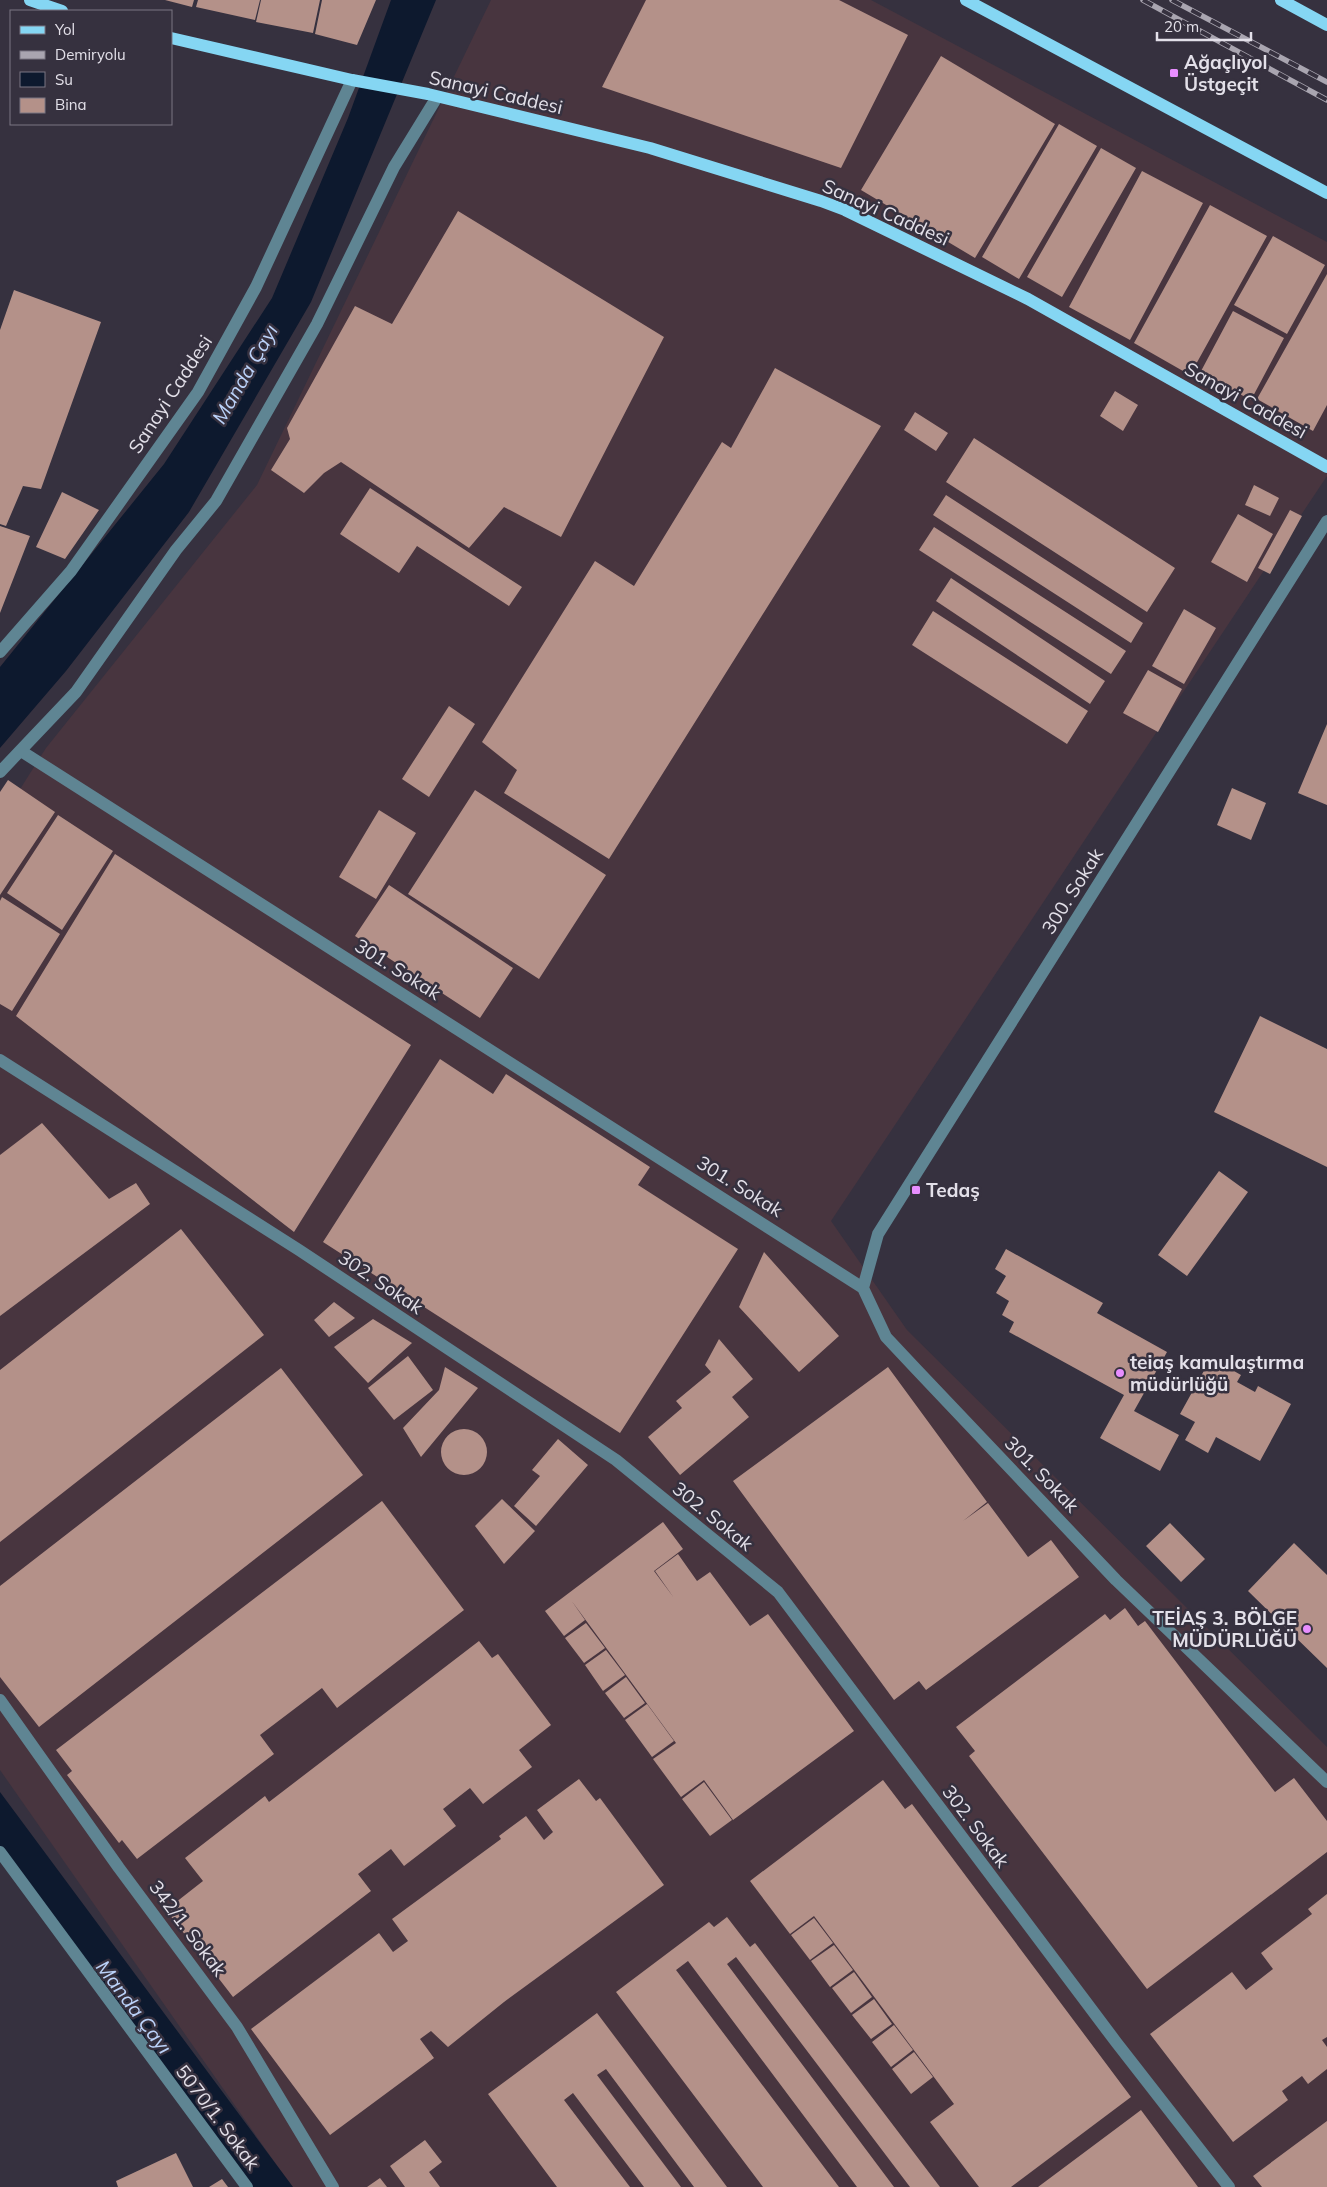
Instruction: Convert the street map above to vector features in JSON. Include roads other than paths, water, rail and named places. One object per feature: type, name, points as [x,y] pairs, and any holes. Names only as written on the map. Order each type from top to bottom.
[{"type":"main road","points":[[30,0],[59,10]]},
{"type":"main road","points":[[966,0],[1327,193]]},
{"type":"main road","points":[[1281,0],[1327,25]]},
{"type":"main road","name":"Sanayi Caddesi","points":[[172,38],[357,81],[433,96],[650,148],[845,210],[1028,299],[1327,467]]},
{"type":"street","name":"Sanayi Caddesi","points":[[0,652],[71,571],[198,392],[256,287],[357,81]]},
{"type":"street","points":[[0,772],[76,692],[176,550],[216,501],[317,324],[394,167],[433,96]]},
{"type":"street","name":"300. Sokak","points":[[864,1288],[878,1234],[1327,521]]},
{"type":"street","name":"301. Sokak","points":[[21,751],[864,1288],[886,1337],[916,1370],[1116,1580],[1327,1782]]},
{"type":"street","name":"302. Sokak","points":[[0,1060],[299,1250],[616,1460],[778,1592],[1074,1987],[1229,2187]]},
{"type":"street","name":"342/1. Sokak","points":[[0,1700],[119,1868],[232,2020],[331,2186]]},
{"type":"street","name":"5070/1. Sokak","points":[[0,1852],[247,2187]]},
{"type":"water","name":"Manda Çayı","points":[[391,0],[436,0],[311,302],[189,512],[66,671],[0,748],[0,667],[164,464],[272,298],[348,118]]},
{"type":"water","name":"Manda Çayı","points":[[0,1792],[293,2187],[247,2187],[0,1856]]},
{"type":"railway","points":[[1143,0],[1327,100]]},
{"type":"railway","points":[[1172,0],[1327,82]]},
{"type":"place","name":"Ağaçlıyol Üstgeçit","points":[[1174,73]]},
{"type":"place","name":"Tedaş","points":[[916,1190]]},
{"type":"place","name":"teiaş kamulaştırma müdürlüğü","points":[[1120,1373]]},
{"type":"place","name":"TEİAŞ 3. BÖLGE MÜDÜRLÜĞÜ","points":[[1307,1629]]}]
